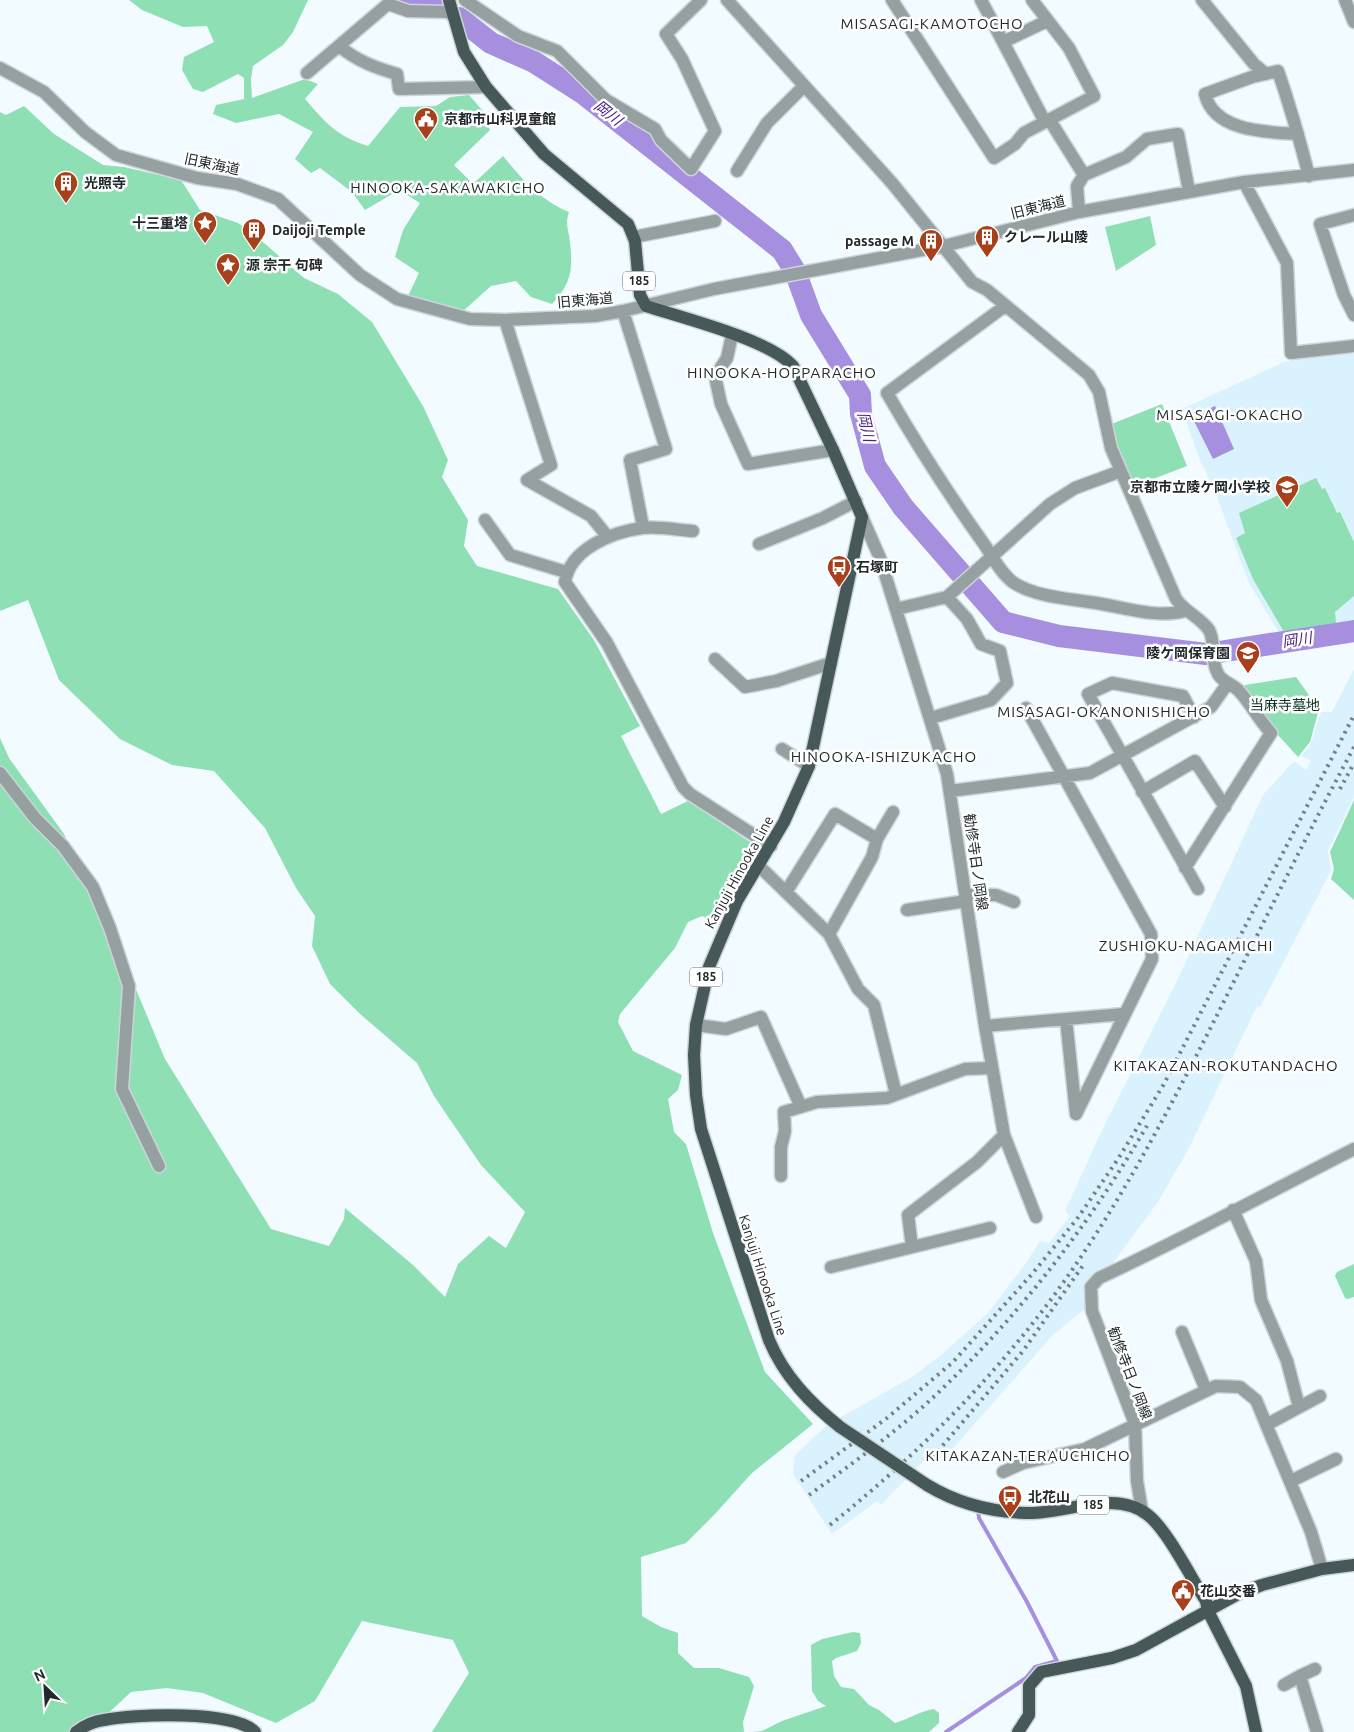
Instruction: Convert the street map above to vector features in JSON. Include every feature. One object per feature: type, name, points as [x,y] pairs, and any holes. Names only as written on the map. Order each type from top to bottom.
[{"type":"main road","name":"185","points":[[449,0],[464,52],[486,87],[544,154],[625,220],[634,237],[640,295],[646,306],[765,347],[783,357],[793,366],[862,517]]},
{"type":"main road","name":"Kanjuji Hinooka Line","points":[[862,517],[809,766],[795,801],[771,846],[737,902],[719,938],[709,967],[696,1025],[695,1075],[701,1128],[768,1340],[780,1362],[801,1392],[840,1427],[927,1485],[952,1499],[999,1511],[1035,1513],[1118,1503],[1142,1511],[1151,1518],[1206,1601],[1208,1611],[1246,1686],[1256,1732]]},
{"type":"main road","points":[[1018,1732],[1028,1715],[1029,1686],[1040,1672],[1112,1658],[1136,1650],[1254,1588],[1322,1569],[1354,1565]]},
{"type":"main road","points":[[76,1732],[83,1727],[102,1720],[178,1715],[240,1723],[254,1732]]},
{"type":"street","points":[[465,0],[518,36],[557,51],[606,100],[655,129],[661,140],[690,169],[715,131],[682,59],[666,34],[701,0]]},
{"type":"street","points":[[727,0],[892,183],[972,282],[987,290],[1089,375],[1099,392],[1110,448],[1176,599],[1185,611],[1202,621],[1210,632],[1212,660],[1219,676],[1238,690],[1271,733],[1185,868]]},
{"type":"street","points":[[892,0],[994,158],[1015,144],[1024,133],[1094,96],[1069,48],[1032,0]]},
{"type":"street","points":[[980,0],[1047,120],[1084,175]]},
{"type":"street","points":[[1202,0],[1254,64],[1266,74]]},
{"type":"street","points":[[1345,0],[1354,22]]},
{"type":"street","points":[[306,73],[388,4],[408,11],[447,12],[453,15]]},
{"type":"street","points":[[1003,42],[1047,21]]},
{"type":"street","points":[[339,46],[350,55],[371,66],[398,74],[399,89],[486,87]]},
{"type":"street","name":"旧東海道","points":[[0,68],[44,92],[85,132],[116,154],[197,178],[237,184],[278,199],[360,275],[397,299],[470,319],[504,320],[595,316],[795,273],[838,268],[944,246],[1079,212],[1244,182],[1354,170]]},
{"type":"street","points":[[1298,134],[1257,131],[1228,122],[1208,107],[1205,94],[1278,71],[1298,134],[1309,176]]},
{"type":"street","points":[[737,171],[767,123],[804,86]]},
{"type":"street","points":[[1079,212],[1077,186],[1084,175],[1126,157],[1147,139],[1178,134],[1189,191]]},
{"type":"street","points":[[1244,182],[1287,262],[1291,353],[1354,346]]},
{"type":"street","points":[[1354,215],[1320,224],[1344,295],[1354,315]]},
{"type":"street","points":[[634,237],[715,221]]},
{"type":"street","points":[[1005,306],[887,393],[950,496],[1012,582],[1031,590],[1172,615],[1185,611]]},
{"type":"street","points":[[623,311],[666,449],[630,460],[643,528]]},
{"type":"street","points":[[504,320],[551,465],[527,480],[591,516],[607,536]]},
{"type":"street","points":[[732,335],[727,358],[716,375],[716,380],[721,404],[748,464],[833,450]]},
{"type":"street","points":[[896,609],[947,597],[1050,504],[1075,488],[1121,471]]},
{"type":"street","points":[[759,544],[823,518],[856,501]]},
{"type":"street","name":"勧修寺日ノ岡線","points":[[862,517],[880,558],[931,718],[950,790],[985,1026],[1004,1135],[1036,1217]]},
{"type":"street","points":[[485,520],[510,555],[566,572]]},
{"type":"street","points":[[693,531],[643,528],[607,536],[571,562],[566,572],[565,582],[571,595],[607,644],[683,787],[690,794],[771,846]]},
{"type":"street","points":[[931,718],[991,700],[1007,683],[1000,651],[981,644],[967,619],[947,597]]},
{"type":"street","points":[[714,660],[745,686],[776,681],[831,663]]},
{"type":"street","points":[[1194,717],[1183,696],[1112,683],[1088,694],[1198,889]]},
{"type":"street","points":[[950,790],[1090,773],[1211,708],[1228,683]]},
{"type":"street","points":[[1026,708],[1151,934],[1152,959],[1076,1114],[1066,1019]]},
{"type":"street","points":[[782,749],[809,766]]},
{"type":"street","points":[[1142,792],[1194,761],[1224,807]]},
{"type":"street","points":[[0,773],[35,818],[63,846],[93,887],[110,928],[129,986],[122,1089],[159,1166]]},
{"type":"street","points":[[829,934],[872,857],[877,840],[893,812]]},
{"type":"street","points":[[786,892],[835,814],[877,840]]},
{"type":"street","points":[[759,866],[829,934],[858,989],[874,1005],[896,1094]]},
{"type":"street","points":[[907,910],[966,898],[996,895],[1014,902]]},
{"type":"street","points":[[985,1026],[1124,1014]]},
{"type":"street","points":[[696,1025],[726,1028],[761,1017],[801,1107]]},
{"type":"street","points":[[781,1176],[780,1147],[785,1131],[784,1112],[817,1102],[886,1098],[916,1088],[936,1078],[965,1069],[992,1068]]},
{"type":"street","points":[[912,1247],[908,1215],[977,1162],[1004,1135]]},
{"type":"street","points":[[1299,1407],[1287,1361],[1261,1300],[1256,1261],[1233,1210],[1354,1149]]},
{"type":"street","name":"勧修寺日ノ岡線","points":[[1142,1511],[1137,1481],[1135,1424],[1120,1380],[1094,1320],[1091,1292],[1093,1284],[1099,1278],[1161,1250],[1233,1210]]},
{"type":"street","points":[[831,1267],[990,1228]]},
{"type":"street","points":[[1182,1332],[1206,1390]]},
{"type":"street","points":[[1004,1472],[1023,1463],[1085,1448],[1206,1390],[1216,1386],[1233,1385],[1247,1390],[1256,1400],[1268,1424],[1311,1532],[1322,1569]]},
{"type":"street","points":[[1268,1424],[1320,1396]]},
{"type":"street","points":[[1291,1481],[1336,1459]]},
{"type":"street","points":[[1284,1685],[1315,1669]]},
{"type":"street","points":[[1300,1676],[1317,1732]]},
{"type":"shaded area","name":"京都市立陵ケ岡小学校","points":[[1349,353],[1354,354],[1354,626],[1281,636],[1249,583],[1214,489],[1199,458],[1182,409],[1284,362]]},
{"type":"shaded area","points":[[1215,406],[1234,449],[1213,459],[1192,417]]},
{"type":"shaded area","points":[[1354,669],[1354,798],[1328,850],[1331,871],[1260,1007],[1257,1006],[1189,1148],[1158,1202],[1107,1271],[1086,1308],[1052,1336],[940,1463],[930,1454],[881,1505],[877,1501],[832,1534],[793,1474],[795,1455],[827,1425],[912,1377],[940,1356],[988,1313],[1026,1263],[1040,1241],[1049,1243],[1070,1216],[1065,1211],[1103,1128],[1175,985],[1263,795],[1292,763],[1296,762],[1306,770],[1311,761],[1301,756],[1311,743],[1321,712],[1332,712]]},
{"type":"green space","points":[[129,0],[308,0],[293,32],[283,45],[253,66],[251,79],[252,98],[305,79],[318,84],[305,99],[332,128],[348,138],[368,146],[400,107],[436,106],[450,97],[469,95],[483,111],[490,130],[454,165],[473,184],[503,156],[540,195],[569,212],[567,224],[571,264],[568,280],[559,296],[552,304],[531,297],[516,281],[491,286],[462,312],[408,296],[419,273],[395,257],[403,230],[420,203],[399,190],[365,210],[352,192],[320,168],[311,173],[295,159],[313,132],[279,114],[236,123],[213,114],[216,105],[244,99],[244,78],[238,74],[203,92],[193,89],[182,70],[184,57],[214,42],[207,26],[183,27],[142,10]]},
{"type":"green space","points":[[24,106],[54,134],[103,165],[124,167],[181,180],[200,210],[238,223],[255,235],[304,278],[338,294],[372,322],[423,406],[448,460],[442,477],[468,520],[464,546],[477,566],[558,589],[594,640],[640,726],[621,736],[661,814],[688,801],[756,846],[723,897],[711,920],[702,916],[688,922],[675,948],[620,1014],[618,1022],[633,1051],[682,1075],[678,1090],[668,1099],[674,1132],[686,1144],[713,1233],[765,1372],[813,1424],[752,1473],[686,1543],[641,1557],[642,1616],[661,1627],[678,1633],[678,1653],[694,1668],[719,1668],[749,1677],[754,1686],[743,1722],[744,1732],[432,1732],[469,1673],[453,1640],[362,1621],[315,1701],[276,1723],[203,1693],[167,1688],[131,1692],[88,1732],[0,1732],[0,738],[9,758],[64,834],[128,970],[165,1059],[271,1229],[329,1246],[344,1219],[345,1208],[413,1265],[445,1297],[458,1264],[489,1236],[506,1248],[525,1212],[481,1165],[434,1096],[417,1063],[359,1013],[330,984],[312,946],[315,916],[296,888],[265,828],[214,771],[172,765],[120,739],[59,680],[28,600],[0,611],[0,112],[6,115]]},
{"type":"green space","points":[[1150,216],[1156,245],[1116,271],[1105,227]]},
{"type":"green space","points":[[1162,404],[1187,466],[1135,486],[1109,425]]},
{"type":"green space","points":[[1316,478],[1322,489],[1325,488],[1337,513],[1340,512],[1354,542],[1354,596],[1335,612],[1336,623],[1284,632],[1253,579],[1236,538],[1245,533],[1239,513]]},
{"type":"green space","name":"当麻寺墓地","points":[[1296,677],[1319,709],[1310,742],[1298,757],[1258,713],[1243,688],[1245,685]]},
{"type":"green space","points":[[1354,800],[1354,900],[1331,879],[1334,869],[1330,852]]},
{"type":"green space","points":[[1354,1264],[1354,1297],[1348,1299],[1345,1298],[1335,1276],[1337,1272]]},
{"type":"green space","points":[[853,1632],[860,1633],[861,1643],[857,1651],[832,1661],[834,1676],[841,1687],[854,1689],[869,1705],[879,1710],[895,1723],[934,1709],[939,1713],[939,1723],[929,1732],[752,1732],[762,1731],[782,1721],[826,1706],[818,1701],[812,1691],[811,1645],[822,1639]]},
{"type":"waterway","name":"岡川","points":[[405,0],[415,3],[436,3],[446,6]]},
{"type":"waterway","name":"岡川","points":[[459,18],[491,43],[534,62],[584,94],[782,250],[795,271],[811,315],[860,395],[861,414],[875,466],[903,507],[1003,622],[1059,636],[1206,654],[1354,631]]},
{"type":"waterway","points":[[946,1732],[1026,1678],[1035,1667],[1057,1661],[1027,1602],[979,1518],[978,1509]]},
{"type":"railway","points":[[801,1481],[887,1418],[953,1362],[1032,1274],[1077,1219],[1118,1159],[1164,1084],[1354,715]]},
{"type":"railway","points":[[830,1525],[892,1472],[950,1417],[1005,1357],[1077,1263],[1137,1166],[1174,1099],[1354,747]]},
{"type":"railway","points":[[1340,789],[1354,763]]},
{"type":"railway","points":[[809,1495],[869,1451],[912,1416],[989,1341],[1048,1272],[1075,1236],[1148,1124]]},
{"type":"railway","points":[[933,1457],[1023,1351],[1084,1264]]},
{"type":"place","name":"京都市山科児童館","points":[[426,140]]},
{"type":"place","name":"光照寺","points":[[66,204]]},
{"type":"place","name":"十三重塔","points":[[205,244]]},
{"type":"place","name":"Daijoji Temple","points":[[254,251]]},
{"type":"place","name":"クレール山陵","points":[[987,258]]},
{"type":"place","name":"passage M","points":[[931,262]]},
{"type":"place","name":"源 宗干 句碑","points":[[228,286]]},
{"type":"place","name":"京都市立陵ケ岡小学校","points":[[1287,508]]},
{"type":"place","name":"石塚町","points":[[839,588]]},
{"type":"place","name":"陵ケ岡保育園","points":[[1248,674]]},
{"type":"place","name":"北花山","points":[[1010,1518]]},
{"type":"place","name":"花山交番","points":[[1183,1612]]},
{"type":"district","name":"MISASAGI-KAMOTOCHO","points":[[932,24]]},
{"type":"district","name":"HINOOKA-SAKAWAKICHO","points":[[448,188]]},
{"type":"district","name":"HINOOKA-HOPPARACHO","points":[[782,373]]},
{"type":"district","name":"MISASAGI-OKACHO","points":[[1230,415]]},
{"type":"district","name":"MISASAGI-OKANONISHICHO","points":[[1104,712]]},
{"type":"district","name":"HINOOKA-ISHIZUKACHO","points":[[884,757]]},
{"type":"district","name":"ZUSHIOKU-NAGAMICHI","points":[[1186,946]]},
{"type":"district","name":"KITAKAZAN-ROKUTANDACHO","points":[[1226,1066]]},
{"type":"district","name":"KITAKAZAN-TERAUCHICHO","points":[[1028,1456]]}]
